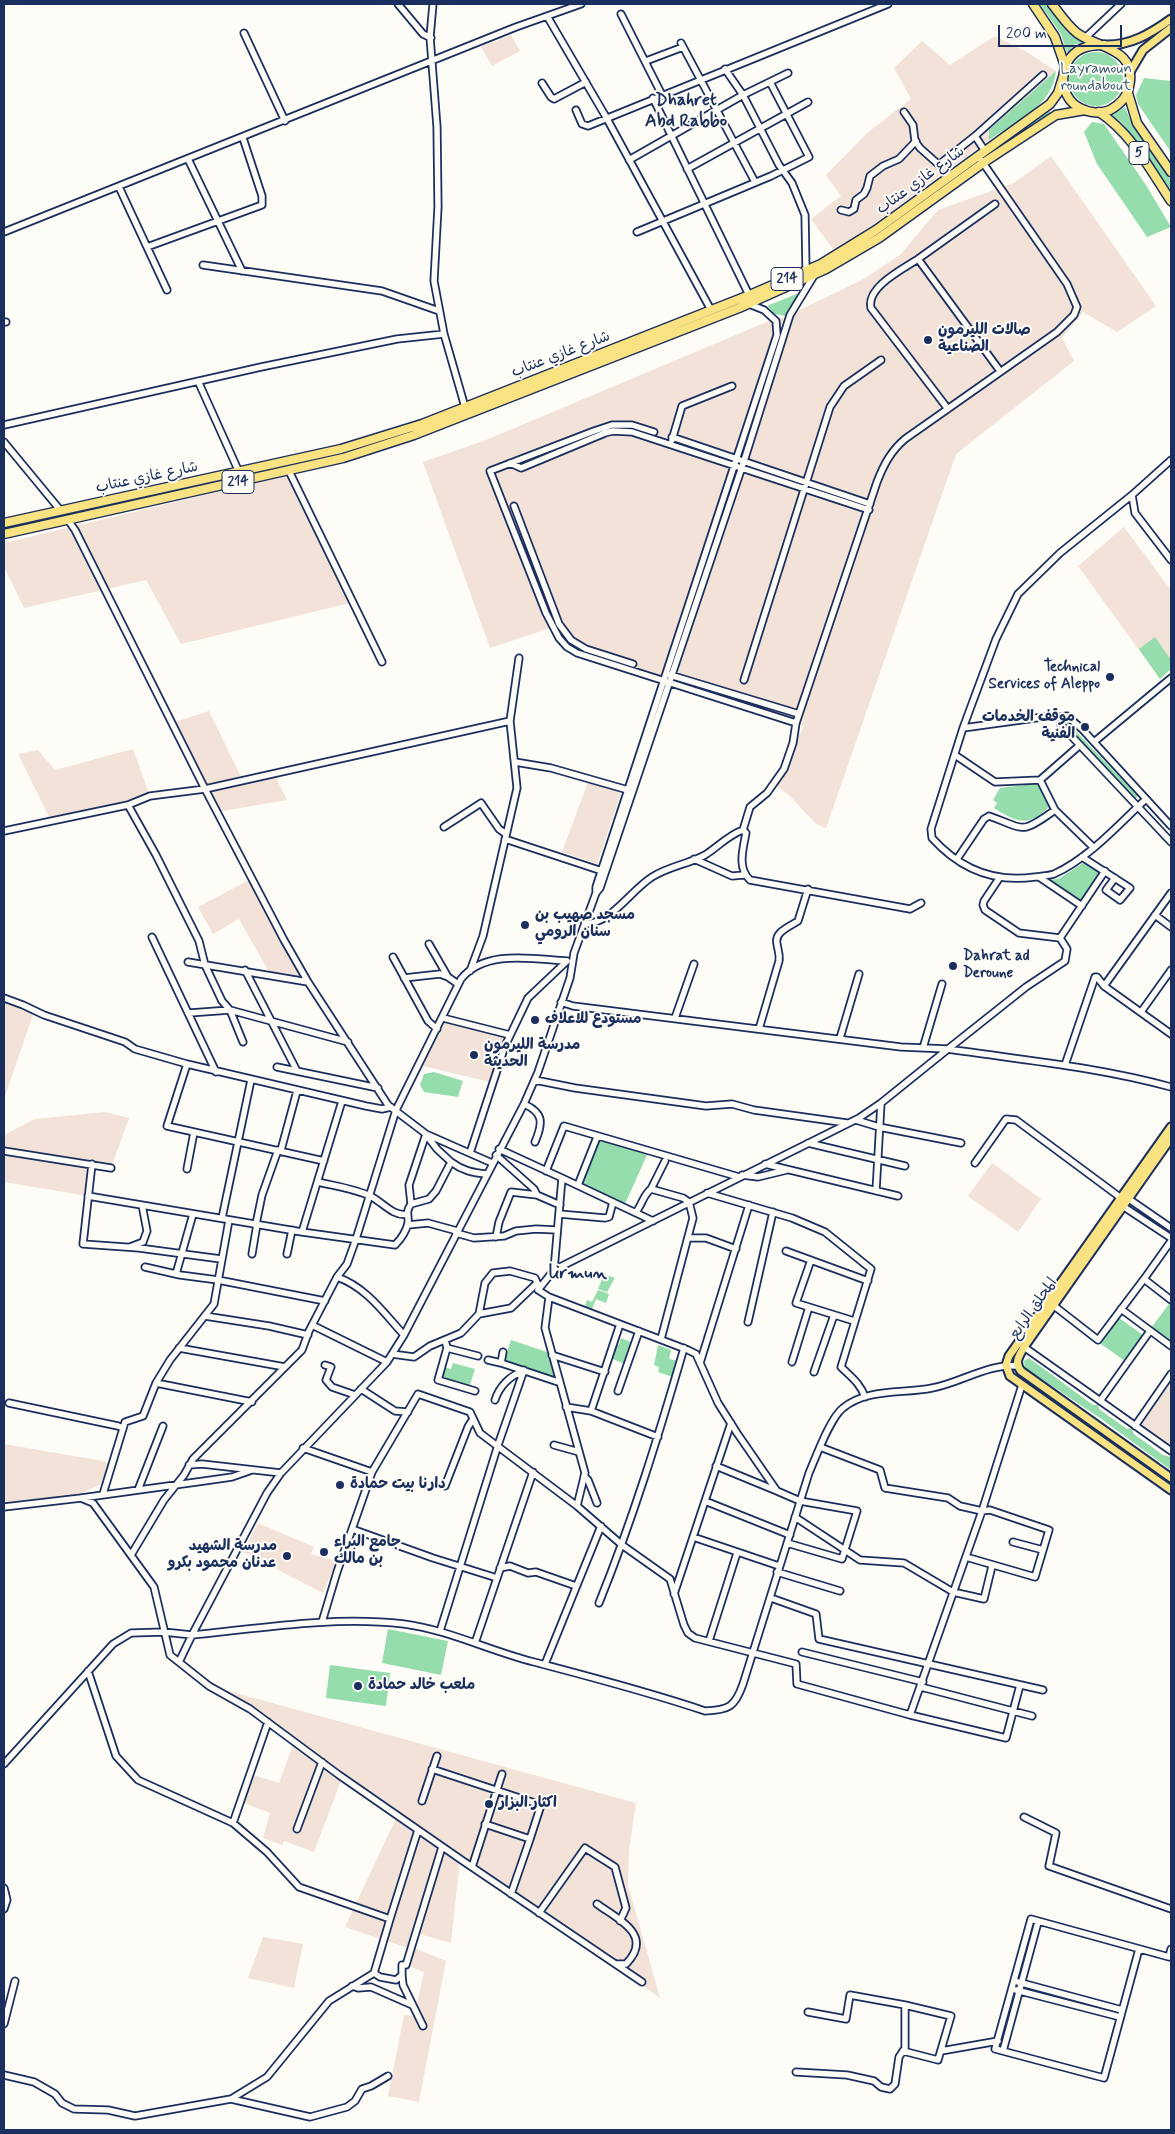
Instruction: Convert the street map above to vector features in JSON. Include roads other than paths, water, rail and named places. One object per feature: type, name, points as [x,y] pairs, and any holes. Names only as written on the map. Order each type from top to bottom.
[{"type":"highway","points":[[1033,4],[1055,37],[1065,66]]},
{"type":"highway","points":[[1052,4],[1067,24],[1085,38],[1117,51],[1125,60],[1130,72],[1131,81],[1128,93],[1121,102],[1109,111],[1085,110],[1073,103],[1066,93],[1063,77],[1065,66],[1080,49],[1090,45],[1104,46]]},
{"type":"highway","name":"شارع غازي عنتاب","points":[[4,523],[341,449],[422,424],[606,356],[821,264],[876,230],[982,157],[1050,104],[1058,93],[1063,77]]},
{"type":"highway","name":"5","points":[[1128,93],[1137,123],[1171,172]]},
{"type":"highway","name":"214","points":[[4,534],[343,458],[414,435],[606,356],[749,304],[815,274],[879,238],[982,157],[1056,114],[1085,110]]},
{"type":"highway","name":"5","points":[[1098,112],[1116,124],[1129,138],[1171,201]]},
{"type":"main road","points":[[1104,46],[1118,46],[1149,35],[1171,19]]},
{"type":"main road","points":[[1130,72],[1143,50],[1171,28]]},
{"type":"main road","points":[[1171,1127],[1123,1200],[1009,1356],[1006,1365],[1010,1376],[1171,1490]]},
{"type":"main road","name":"المحلق الرابع","points":[[1017,1366],[1018,1358],[1024,1347],[1123,1200],[1171,1138]]},
{"type":"main road","points":[[1017,1366],[1020,1371],[1171,1478]]},
{"type":"main road","points":[[1060,1411],[1065,1403]]},
{"type":"street","points":[[398,4],[423,34],[430,38]]},
{"type":"street","points":[[433,4],[430,38],[437,127],[438,207],[434,281],[444,334],[465,407]]},
{"type":"street","points":[[4,232],[432,61],[581,4]]},
{"type":"street","points":[[576,110],[582,124],[586,126],[888,4]]},
{"type":"street","points":[[1085,38],[1121,4]]},
{"type":"street","points":[[621,14],[662,94]]},
{"type":"street","points":[[547,16],[606,117],[711,310]]},
{"type":"street","points":[[244,33],[285,121]]},
{"type":"street","points":[[646,61],[682,45],[754,182]]},
{"type":"street","points":[[725,69],[743,96],[782,170],[792,183],[804,214],[806,271]]},
{"type":"street","points":[[629,160],[788,73]]},
{"type":"street","points":[[904,112],[913,126],[916,141],[920,148],[938,164],[942,163],[1042,76]]},
{"type":"street","points":[[542,83],[554,99],[586,82]]},
{"type":"street","points":[[637,232],[663,223],[810,157],[770,82]]},
{"type":"street","points":[[653,98],[749,295]]},
{"type":"street","points":[[687,169],[808,102]]},
{"type":"street","points":[[585,924],[600,921],[653,876],[673,866],[706,855],[713,848],[743,830],[750,806],[767,793],[784,769],[793,743],[796,724],[882,468],[895,447],[1057,332],[1074,315],[1077,307],[1067,284],[982,157],[975,136]]},
{"type":"street","points":[[147,247],[258,208],[263,201],[243,138]]},
{"type":"street","points":[[841,210],[849,212],[854,209],[856,200],[864,194],[870,176],[883,166],[899,159],[916,141]]},
{"type":"street","points":[[188,159],[242,271]]},
{"type":"street","points":[[119,187],[167,290]]},
{"type":"street","points":[[948,409],[875,314],[870,303],[873,292],[995,204]]},
{"type":"street","points":[[918,259],[1000,371]]},
{"type":"street","points":[[204,265],[382,291],[440,311]]},
{"type":"street","points":[[179,1662],[267,1493],[280,1473],[387,1362],[404,1335],[535,1080],[570,978],[573,958],[596,893],[600,888],[627,799],[628,790],[697,592],[771,365],[788,321],[815,274]]},
{"type":"street","points":[[749,304],[764,310],[776,321],[788,321]]},
{"type":"street","points":[[771,365],[777,335],[776,321]]},
{"type":"street","points":[[4,425],[396,339],[444,334]]},
{"type":"street","points":[[744,680],[830,407],[835,397],[848,383],[881,360]]},
{"type":"street","points":[[198,381],[239,472]]},
{"type":"street","points":[[670,444],[682,406],[732,386]]},
{"type":"street","points":[[654,432],[632,425],[612,425],[490,470],[546,613],[559,638],[576,653],[796,724]]},
{"type":"street","points":[[510,463],[521,468],[596,436],[613,432],[632,432],[868,510]]},
{"type":"street","points":[[672,437],[870,504]]},
{"type":"street","points":[[4,442],[61,511]]},
{"type":"street","points":[[1146,799],[1082,857],[1052,875],[1021,879],[983,874],[957,860],[943,849],[931,835],[931,829],[963,728],[996,639],[1018,594],[1060,553],[1132,496],[1171,460]]},
{"type":"street","points":[[289,471],[382,662]]},
{"type":"street","points":[[1132,496],[1136,513],[1171,560]]},
{"type":"street","points":[[514,506],[559,624],[571,640],[586,649],[633,664]]},
{"type":"street","points":[[68,520],[75,530],[205,789],[308,982],[393,1109],[426,1134],[492,1163]]},
{"type":"street","points":[[597,660],[599,653]]},
{"type":"street","points":[[131,1555],[164,1500],[184,1476],[193,1459],[302,1350],[324,1301],[337,1277],[347,1264],[369,1196],[393,1109],[443,1018],[458,984],[470,970],[483,936],[517,788],[510,721],[519,658]]},
{"type":"street","points":[[669,675],[800,714]]},
{"type":"street","points":[[1094,742],[1171,678]]},
{"type":"street","points":[[596,893],[596,887],[666,683]]},
{"type":"street","points":[[733,704],[736,695]]},
{"type":"street","points":[[963,728],[1050,716],[1067,716],[1094,742],[1171,826]]},
{"type":"street","points":[[1062,717],[1061,725],[1171,842]]},
{"type":"street","points":[[4,831],[128,804],[150,796],[205,789],[510,721]]},
{"type":"street","points":[[955,755],[995,782],[1040,780],[1080,746]]},
{"type":"street","points":[[514,762],[551,768],[628,790]]},
{"type":"street","points":[[1040,780],[1055,810],[1093,848]]},
{"type":"street","points":[[444,827],[481,803],[505,837],[602,871]]},
{"type":"street","points":[[128,804],[199,940],[205,965],[222,1001],[230,1010],[243,1042]]},
{"type":"street","points":[[957,860],[987,816],[992,816],[1010,825],[1028,828],[1055,810]]},
{"type":"street","points":[[743,830],[746,833],[742,861],[744,875],[750,880],[808,889],[910,910],[921,903]]},
{"type":"street","points":[[1082,857],[1115,878]]},
{"type":"street","points":[[694,859],[732,876],[744,875]]},
{"type":"street","points":[[1060,938],[1105,871]]},
{"type":"street","points":[[1000,876],[984,901],[985,910],[1019,933],[1060,938]]},
{"type":"street","points":[[1039,877],[1082,906]]},
{"type":"street","points":[[759,1029],[779,961],[780,952],[776,941],[781,931],[798,921],[808,889]]},
{"type":"street","points":[[1104,986],[1171,893]]},
{"type":"street","points":[[1155,915],[1171,927]]},
{"type":"street","points":[[152,937],[216,1072]]},
{"type":"street","points":[[777,1491],[715,1396],[696,1354],[549,1297],[538,1290],[540,1285],[554,1270],[764,1164],[856,1120],[881,1103],[1026,987],[1065,961],[1066,949],[1060,938]]},
{"type":"street","points":[[429,944],[448,977]]},
{"type":"street","points":[[392,956],[428,1021],[437,1029]]},
{"type":"street","points":[[470,970],[486,962],[517,957],[566,961]]},
{"type":"street","points":[[470,1153],[510,1035],[528,998],[566,961],[573,958]]},
{"type":"street","points":[[188,962],[308,982]]},
{"type":"street","points":[[675,1018],[694,964]]},
{"type":"street","points":[[245,970],[297,1071]]},
{"type":"street","points":[[1141,1012],[1171,971]]},
{"type":"street","points":[[404,978],[440,974],[458,984]]},
{"type":"street","points":[[840,1038],[859,974]]},
{"type":"street","points":[[1065,1065],[1095,977],[1098,977],[1104,986],[1171,1034]]},
{"type":"street","points":[[924,1048],[942,984]]},
{"type":"street","points":[[4,998],[44,1016],[125,1042],[135,1049],[187,1064],[342,1101],[382,1109],[393,1109]]},
{"type":"street","points":[[561,1002],[573,1006],[924,1048],[948,1049],[1065,1065],[1143,1079],[1171,1087]]},
{"type":"street","points":[[189,1013],[230,1010],[348,1042]]},
{"type":"street","points":[[443,1018],[510,1035]]},
{"type":"street","points":[[187,1064],[167,1126],[324,1161]]},
{"type":"street","points":[[277,1066],[378,1088]]},
{"type":"street","points":[[103,1494],[125,1422],[143,1416],[156,1383],[179,1348],[214,1304],[225,1219],[238,1142],[252,1080]]},
{"type":"street","points":[[535,1080],[575,1088],[706,1106],[732,1104],[848,1124]]},
{"type":"street","points":[[252,1254],[262,1195],[279,1150],[297,1090]]},
{"type":"street","points":[[302,1232],[342,1101]]},
{"type":"street","points":[[876,1191],[881,1103]]},
{"type":"street","points":[[524,1104],[533,1108],[538,1113],[541,1124],[535,1142]]},
{"type":"street","points":[[974,1163],[1006,1119],[1010,1118],[1123,1200],[1171,1240],[1098,1340],[1053,1306]]},
{"type":"street","points":[[856,1120],[961,1143]]},
{"type":"street","points":[[546,1170],[564,1126],[597,1137],[741,1176],[758,1177],[789,1170]]},
{"type":"street","points":[[187,1169],[194,1132]]},
{"type":"street","points":[[426,1134],[450,1162],[461,1169],[473,1173],[486,1174]]},
{"type":"street","points":[[412,1204],[409,1185],[426,1134]]},
{"type":"street","points":[[578,1185],[597,1137]]},
{"type":"street","points":[[808,1143],[905,1166]]},
{"type":"street","points":[[4,1150],[111,1168]]},
{"type":"street","points":[[498,1152],[546,1170],[653,1221]]},
{"type":"street","points":[[498,1152],[534,1189],[537,1196]]},
{"type":"street","points":[[636,1212],[642,1206],[647,1192],[665,1161]]},
{"type":"street","points":[[88,1196],[302,1232],[395,1245],[402,1238],[408,1225],[407,1211],[412,1204],[429,1199],[436,1191],[450,1162]]},
{"type":"street","points":[[92,1164],[83,1244],[128,1247],[221,1259]]},
{"type":"street","points":[[764,1164],[898,1196]]},
{"type":"street","points":[[554,1270],[562,1178]]},
{"type":"street","points":[[318,1182],[369,1196],[392,1210],[404,1215],[407,1214]]},
{"type":"street","points":[[650,1189],[683,1198],[689,1202],[693,1218],[661,1339]]},
{"type":"street","points":[[496,1237],[499,1222],[511,1192],[537,1196],[560,1204]]},
{"type":"street","points":[[706,1193],[773,1212],[825,1232],[871,1269],[854,1321],[842,1367],[851,1378],[859,1382],[865,1397]]},
{"type":"street","points":[[1123,1200],[1171,1228]]},
{"type":"street","points":[[559,1214],[605,1218],[609,1217],[613,1202]]},
{"type":"street","points":[[128,1247],[143,1242],[147,1232],[142,1205]]},
{"type":"street","points":[[700,1363],[749,1206]]},
{"type":"street","points":[[748,1322],[773,1212]]},
{"type":"street","points":[[176,1274],[193,1214]]},
{"type":"street","points":[[408,1225],[428,1223],[474,1238],[496,1237],[526,1230],[558,1230]]},
{"type":"street","points":[[287,1254],[292,1230]]},
{"type":"street","points":[[688,1238],[706,1238],[736,1249]]},
{"type":"street","points":[[786,1251],[868,1280]]},
{"type":"street","points":[[811,1260],[796,1303],[854,1321]]},
{"type":"street","points":[[145,1267],[324,1301]]},
{"type":"street","points":[[392,1354],[414,1357],[430,1346],[461,1333],[479,1314],[485,1283],[493,1273],[510,1271],[535,1278],[540,1285]]},
{"type":"street","points":[[337,1277],[367,1294],[404,1335]]},
{"type":"street","points":[[1144,1279],[1171,1300]]},
{"type":"street","points":[[479,1314],[511,1308],[534,1285],[540,1285]]},
{"type":"street","points":[[549,1297],[545,1328],[584,1476],[577,1506]]},
{"type":"street","points":[[792,1362],[810,1307]]},
{"type":"street","points":[[1121,1309],[1171,1346]]},
{"type":"street","points":[[814,1372],[834,1315]]},
{"type":"street","points":[[205,1316],[269,1326],[308,1335]]},
{"type":"street","points":[[591,1410],[620,1324]]},
{"type":"street","points":[[312,1325],[387,1362]]},
{"type":"street","points":[[618,1391],[639,1331]]},
{"type":"street","points":[[1100,1401],[1150,1331]]},
{"type":"street","points":[[445,1340],[447,1348],[438,1380],[474,1392]]},
{"type":"street","points":[[1024,1347],[1171,1451]]},
{"type":"street","points":[[179,1348],[285,1367]]},
{"type":"street","points":[[447,1348],[478,1356]]},
{"type":"street","points":[[599,1603],[622,1545],[658,1437],[684,1348]]},
{"type":"street","points":[[501,1362],[503,1352]]},
{"type":"street","points":[[552,1355],[605,1372]]},
{"type":"street","points":[[488,1360],[501,1362],[558,1382]]},
{"type":"street","points":[[326,1365],[331,1367],[326,1380],[332,1387],[355,1395]]},
{"type":"street","points":[[4,1764],[113,1644],[131,1633],[164,1632],[192,1635],[322,1622],[403,1624],[440,1630],[545,1664],[705,1711],[719,1711],[730,1707],[738,1700],[800,1501],[820,1447],[841,1409],[853,1401],[865,1397],[931,1388],[963,1380],[990,1368],[1006,1365],[1017,1366]]},
{"type":"street","points":[[495,1400],[504,1384],[517,1373],[524,1371]]},
{"type":"street","points":[[440,1630],[498,1445],[524,1371]]},
{"type":"street","points":[[1135,1426],[1171,1374]]},
{"type":"street","points":[[156,1383],[252,1402]]},
{"type":"street","points":[[910,1716],[982,1511],[1022,1385]]},
{"type":"street","points":[[361,1389],[395,1412],[408,1412]]},
{"type":"street","points":[[322,1622],[372,1472],[418,1394],[470,1412],[480,1432],[577,1506],[622,1545],[670,1578],[684,1625],[688,1633],[695,1638],[796,1664],[797,1684],[910,1716],[1006,1738],[1020,1685]]},
{"type":"street","points":[[9,1403],[123,1428]]},
{"type":"street","points":[[566,1407],[591,1410],[658,1437]]},
{"type":"street","points":[[445,1486],[468,1427],[473,1419]]},
{"type":"street","points":[[674,1594],[731,1423]]},
{"type":"street","points":[[138,1490],[163,1426]]},
{"type":"street","points":[[554,1444],[579,1452]]},
{"type":"street","points":[[820,1447],[880,1470],[885,1488],[948,1498],[960,1506],[982,1511],[990,1510],[1049,1530],[1036,1577],[992,1566],[966,1557]]},
{"type":"street","points":[[303,1448],[372,1472]]},
{"type":"street","points":[[189,1466],[202,1464],[280,1473]]},
{"type":"street","points":[[716,1466],[800,1501],[857,1511],[842,1559],[787,1543]]},
{"type":"street","points":[[4,1508],[232,1477],[252,1470]]},
{"type":"street","points":[[475,1642],[534,1472]]},
{"type":"street","points":[[584,1476],[588,1480],[597,1503]]},
{"type":"street","points":[[81,1498],[93,1503],[154,1587],[170,1655],[208,1686],[250,1709],[442,1847],[642,1982]]},
{"type":"street","points":[[705,1500],[790,1535]]},
{"type":"street","points":[[795,1517],[860,1560],[904,1563],[953,1592],[984,1599],[992,1566]]},
{"type":"street","points":[[545,1664],[600,1526]]},
{"type":"street","points":[[352,1529],[433,1558],[497,1578]]},
{"type":"street","points":[[693,1537],[840,1591]]},
{"type":"street","points":[[1013,1542],[1043,1550]]},
{"type":"street","points":[[709,1641],[737,1553]]},
{"type":"street","points":[[500,1568],[510,1566],[528,1573],[536,1572],[576,1586]]},
{"type":"street","points":[[771,1598],[816,1614],[819,1639],[1044,1690]]},
{"type":"street","points":[[802,1652],[1032,1716]]},
{"type":"street","points":[[88,1671],[116,1756],[138,1780],[234,1823],[267,1852],[299,1887],[351,1907],[390,1919]]},
{"type":"street","points":[[234,1823],[268,1722]]},
{"type":"street","points":[[422,1802],[437,1756]]},
{"type":"street","points":[[297,1829],[322,1762]]},
{"type":"street","points":[[432,1769],[541,1805],[511,1894]]},
{"type":"street","points":[[472,1867],[502,1774]]},
{"type":"street","points":[[1024,1817],[1056,1833],[1049,1866],[1171,1909]]},
{"type":"street","points":[[486,1824],[530,1839]]},
{"type":"street","points":[[4,2075],[34,2082],[55,2094],[62,2103],[74,2109],[108,2110],[135,2116],[231,2098],[267,2076],[329,2001],[374,1973],[418,1830]]},
{"type":"street","points":[[423,2026],[403,1985],[402,1965],[406,1966],[442,1847]]},
{"type":"street","points":[[538,1912],[585,1848],[615,1867],[626,1908],[620,1921]]},
{"type":"street","points":[[4,1888],[7,1900],[4,1911]]},
{"type":"street","points":[[597,1904],[635,1934],[638,1944],[633,1956],[626,1964],[614,1964]]},
{"type":"street","points":[[1139,1949],[1104,2078],[995,2049],[1031,1920],[1169,1957],[1171,1949]]},
{"type":"street","points":[[1003,2051],[1038,1922]]},
{"type":"street","points":[[374,1973],[380,1977],[396,1980],[402,1975]]},
{"type":"street","points":[[1014,1980],[1122,2010]]},
{"type":"street","points":[[4,2024],[15,1981]]},
{"type":"street","points":[[352,1986],[358,1988],[370,1987],[412,2005]]},
{"type":"street","points":[[1012,1989],[1120,2017]]},
{"type":"street","points":[[808,2012],[846,2020],[850,1995],[951,2016],[938,2060],[902,2051]]},
{"type":"street","points":[[796,2072],[847,2075],[874,2081],[881,2087],[890,2089],[895,2084],[899,2057],[905,2048],[905,2005]]},
{"type":"street","points":[[941,2051],[998,2041]]},
{"type":"street","points":[[231,2098],[310,2117],[347,2107],[355,2101],[362,2089],[388,2076]]},
{"type":"place","name":"صالات الليرمون الصناعية","points":[[928,340]]},
{"type":"place","name":"Technical Services of Aleppo","points":[[1110,677]]},
{"type":"place","name":"موقف الخدمات الفنية","points":[[1085,727]]},
{"type":"place","name":"مسجد صهيب بن سنان الرومي","points":[[525,925]]},
{"type":"place","name":"Dahrat ad Deroune","points":[[953,966]]},
{"type":"place","name":"مستودع للاعلاف","points":[[535,1020]]},
{"type":"place","name":"مدرسة الليرمون الحديثة","points":[[474,1055]]},
{"type":"place","name":"دارنا بيت حمادة","points":[[340,1485]]},
{"type":"place","name":"جامع البراء بن مالك","points":[[324,1552]]},
{"type":"place","name":"مدرسة الشهيد عدنان محمود بكرو","points":[[287,1556]]},
{"type":"place","name":"ملعب خالد حمادة","points":[[358,1686]]},
{"type":"place","name":"اكثار البزار","points":[[489,1804]]},
{"type":"district","name":"Dhahret Abd Rabbo","points":[[686,111]]},
{"type":"district","name":"lirmun","points":[[578,1274]]},
{"type":"park label","name":"Layramoun roundabout","points":[[1096,78]]}]
